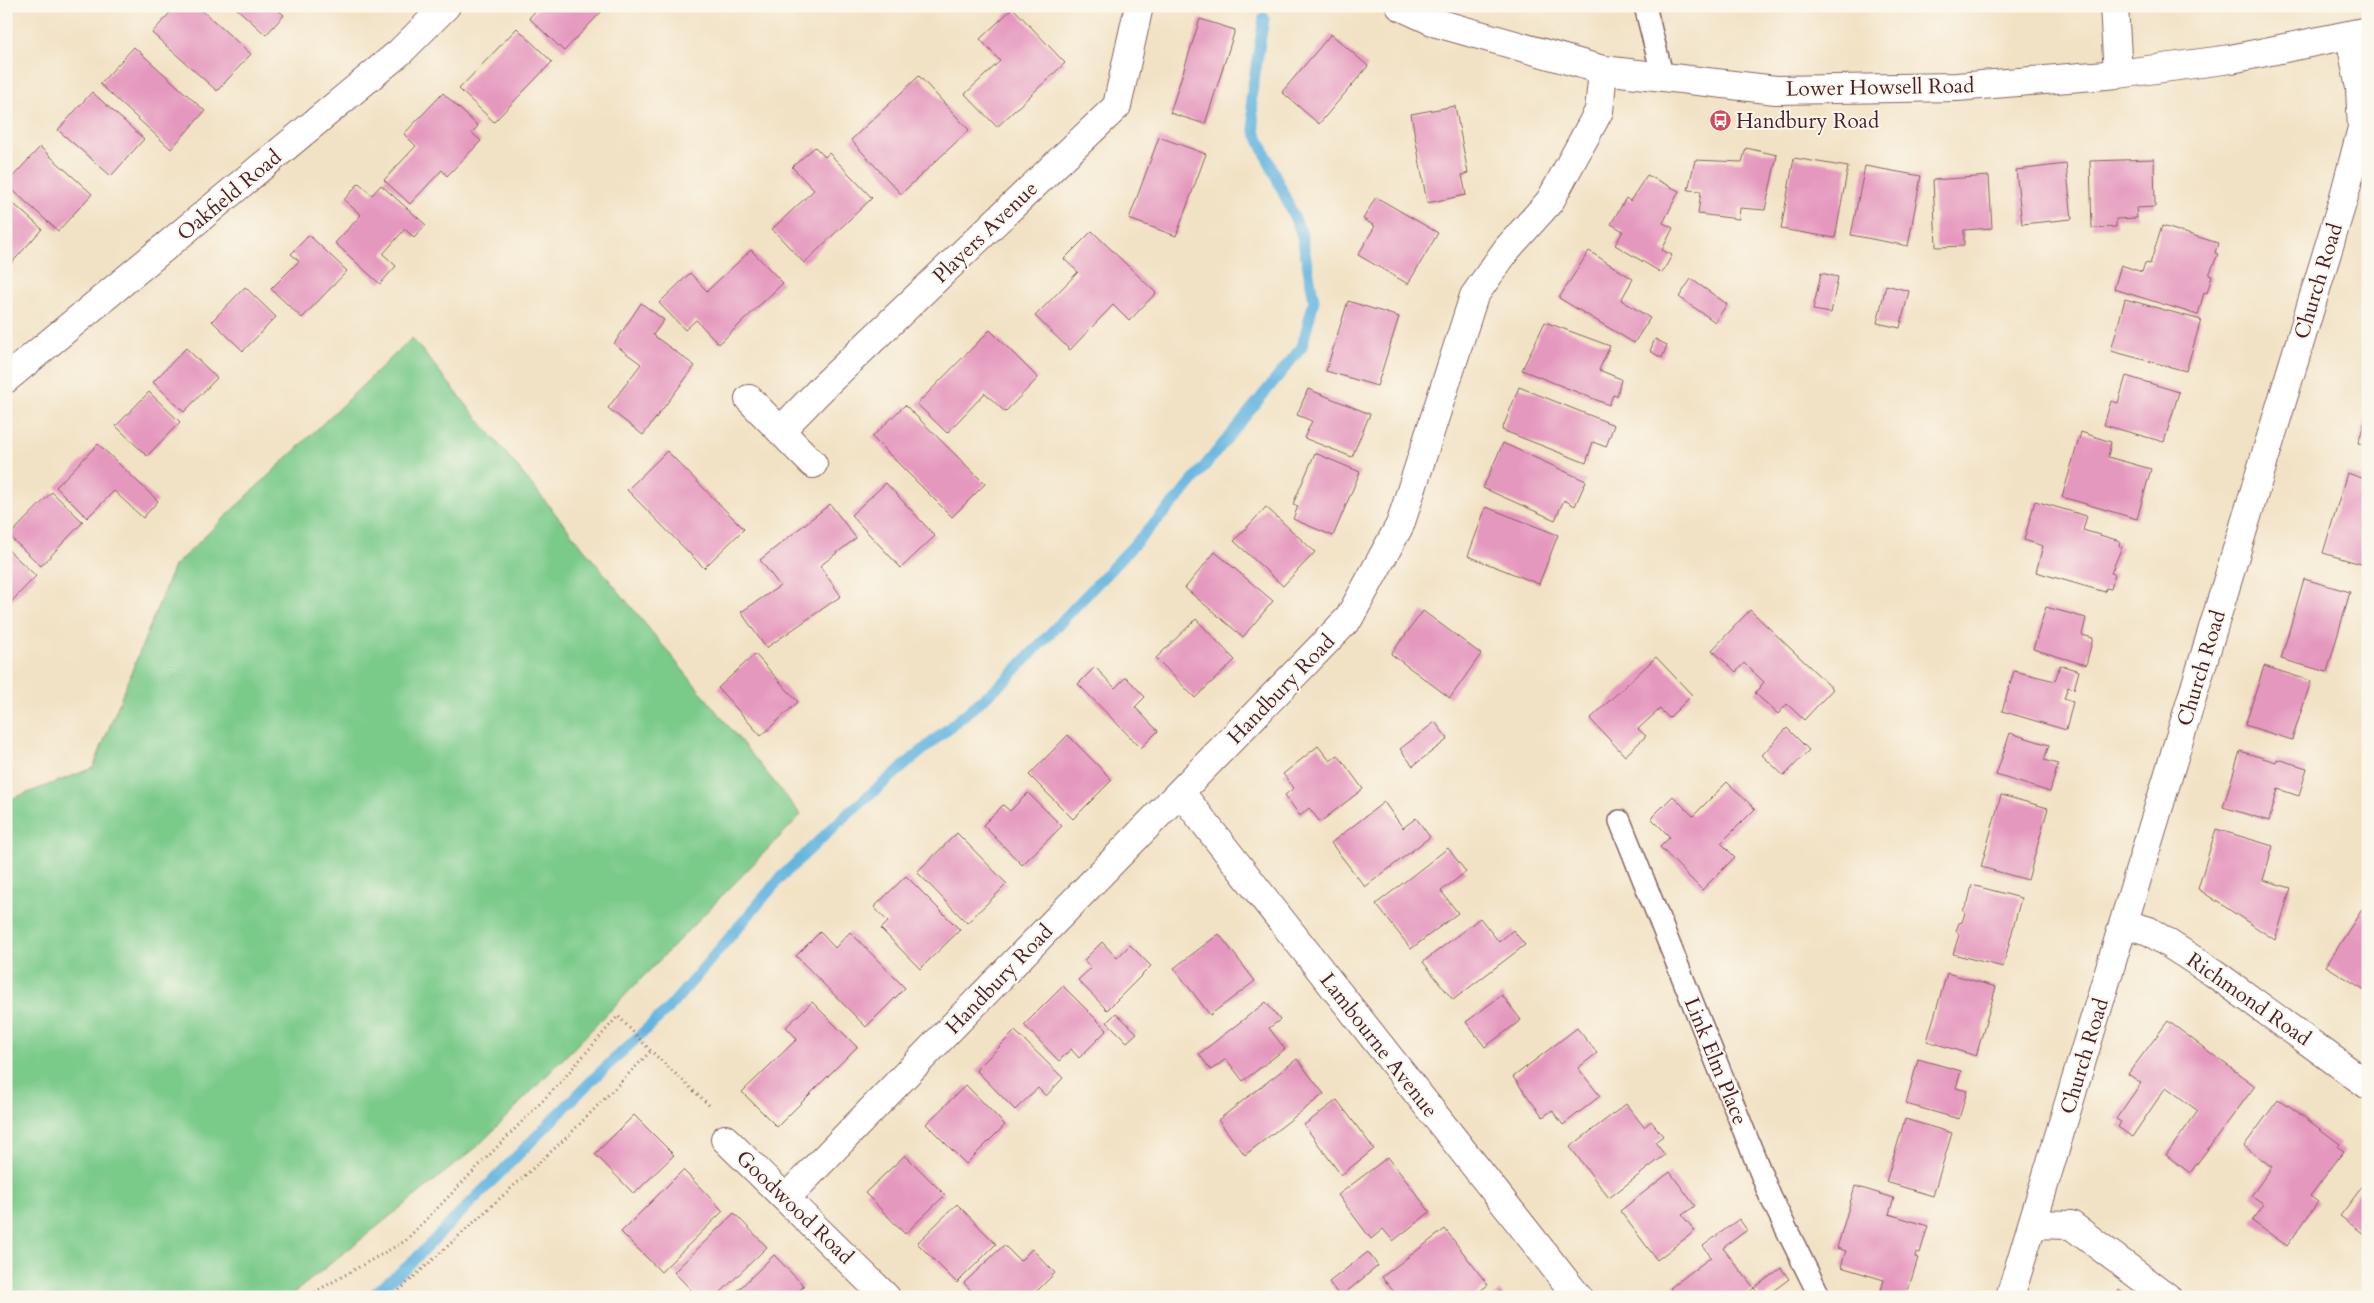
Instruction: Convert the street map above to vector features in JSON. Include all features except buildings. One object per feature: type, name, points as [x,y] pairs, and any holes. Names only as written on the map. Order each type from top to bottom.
[{"type":"street","name":"Oakfield Road","points":[[6,378],[400,52],[446,6]]},
{"type":"street","name":"Players Avenue","points":[[781,430],[825,385],[1117,106],[1139,6]]},
{"type":"street","name":"Lower Howsell Road","points":[[1400,6],[1437,23],[1603,70],[1776,90],[1957,87],[2118,74],[2231,59],[2359,34]]},
{"type":"street","points":[[2114,6],[2118,74]]},
{"type":"street","name":"Church Road","points":[[2010,1297],[2125,924],[2362,128],[2359,34]]},
{"type":"street","name":"Handbury Road","points":[[786,1198],[1350,618],[1400,525],[1474,296],[1507,249],[1554,193],[1599,111],[1603,70]]},
{"type":"street","points":[[749,399],[813,464]]},
{"type":"street","name":"Lambourne Avenue","points":[[1181,793],[1578,1297]]},
{"type":"street","name":"Richmond Road","points":[[2125,924],[2150,931],[2214,973],[2368,1085]]},
{"type":"street","name":"Goodwood Road","points":[[725,1139],[886,1297]]},
{"type":"street","points":[[2033,1224],[2070,1226],[2167,1297]]},
{"type":"lane","points":[[1645,6],[1664,78]]},
{"type":"lane","name":"Link Elm Place","points":[[1620,821],[1770,1196],[1820,1297]]},
{"type":"path","points":[[306,1297],[405,1241],[558,1085],[618,1016],[651,1051],[714,1110],[725,1139]]},
{"type":"path","points":[[392,1297],[567,1138],[651,1051]]},
{"type":"green space","points":[[412,338],[801,815],[478,1146],[295,1292],[284,1297],[178,1297],[175,1294],[172,1297],[6,1297],[6,801],[93,768],[174,566]]},
{"type":"waterway","points":[[370,1297],[408,1266],[593,1079],[669,1008],[782,876],[847,814],[1008,678],[1181,495],[1302,347],[1314,300],[1301,232],[1255,131],[1251,98],[1264,18]]},
{"type":"place","name":"Handbury Road","points":[[1720,121]]}]
